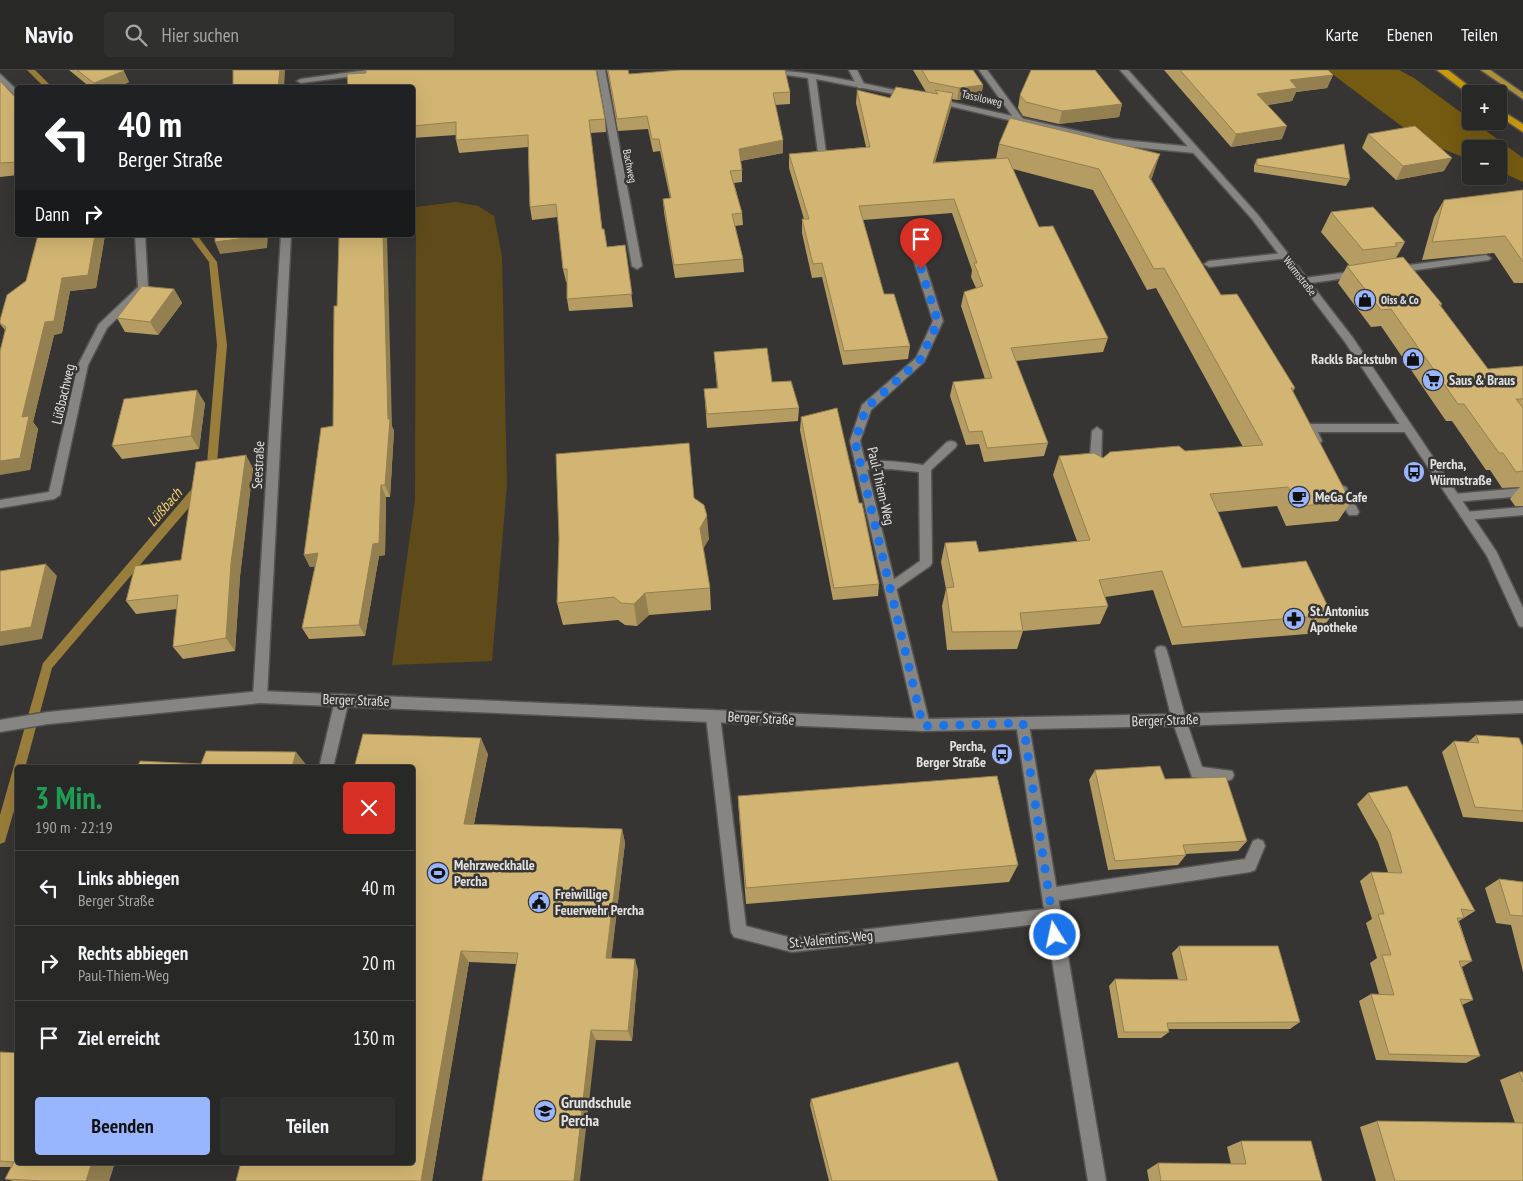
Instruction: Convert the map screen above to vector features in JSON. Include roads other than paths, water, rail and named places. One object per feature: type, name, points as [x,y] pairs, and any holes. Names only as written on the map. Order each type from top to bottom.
[{"type":"highway","points":[[1442,70],[1462,85]]},
{"type":"highway","points":[[1507,118],[1523,129]]},
{"type":"main road","points":[[1485,70],[1523,97]]},
{"type":"street","points":[[301,70],[301,84],[385,70]]},
{"type":"street","name":"Bachweg","points":[[601,70],[637,266]]},
{"type":"street","name":"Tassiloweg","points":[[764,70],[812,76],[920,97],[1113,142],[1194,150]]},
{"type":"street","points":[[853,70],[861,86]]},
{"type":"street","points":[[983,70],[1019,119]]},
{"type":"street","name":"Würmstraße","points":[[1124,70],[1255,217],[1349,340],[1492,554],[1523,622]]},
{"type":"street","points":[[0,76],[15,93]]},
{"type":"street","points":[[812,76],[823,160]]},
{"type":"street","name":"Lüßbachweg","points":[[0,504],[54,495],[83,365],[103,326],[143,288],[140,237]]},
{"type":"street","name":"Seestraße","points":[[260,697],[286,237]]},
{"type":"street","name":"Paul-Thiem-Weg","points":[[916,252],[938,322],[920,360],[866,408],[855,441],[923,726]]},
{"type":"street","points":[[1209,264],[1284,256]]},
{"type":"street","points":[[1304,281],[1486,258]]},
{"type":"street","points":[[1323,453],[1308,423],[1408,428]]},
{"type":"street","points":[[1095,472],[1097,431]]},
{"type":"street","points":[[861,466],[891,465],[924,469],[951,445]]},
{"type":"street","points":[[890,588],[926,564],[924,469]]},
{"type":"street","points":[[1336,478],[1353,512]]},
{"type":"street","points":[[1454,498],[1523,492]]},
{"type":"street","points":[[1466,516],[1523,511]]},
{"type":"street","points":[[1161,650],[1179,720],[1196,773],[1227,775]]},
{"type":"street","name":"Berger Straße","points":[[0,726],[48,718],[260,697],[923,726],[1179,720],[1523,707]]},
{"type":"street","points":[[327,765],[342,700]]},
{"type":"street","name":"St.-Valentins-Weg","points":[[713,716],[739,932],[792,945],[1052,915]]},
{"type":"street","points":[[1023,723],[1052,915],[1097,1181]]},
{"type":"street","points":[[1049,895],[1250,865],[1258,846]]},
{"type":"waterway","name":"Lüßbach","points":[[31,70],[47,85]]},
{"type":"waterway","name":"Lüßbach","points":[[194,237],[213,262],[222,345],[211,475]]},
{"type":"waterway","name":"Lüßbach","points":[[20,765],[47,666],[200,487]]},
{"type":"waterway","name":"Lüßbach","points":[[0,838],[15,784]]},
{"type":"place","name":"Oiss & Co","points":[[1365,300]]},
{"type":"place","name":"Rackls Backstubn","points":[[1413,359]]},
{"type":"place","name":"Saus & Braus","points":[[1433,380]]},
{"type":"place","name":"Percha, Würmstraße","points":[[1414,472]]},
{"type":"place","name":"MeGa Cafe","points":[[1299,497]]},
{"type":"place","name":"St. Antonius Apotheke","points":[[1294,619]]},
{"type":"place","name":"Percha, Berger Straße","points":[[1002,754]]},
{"type":"place","name":"Mehrzweckhalle Percha","points":[[438,873]]},
{"type":"place","name":"Freiwillige Feuerwehr Percha","points":[[539,902]]},
{"type":"place","name":"Grundschule Percha","points":[[545,1111]]}]
